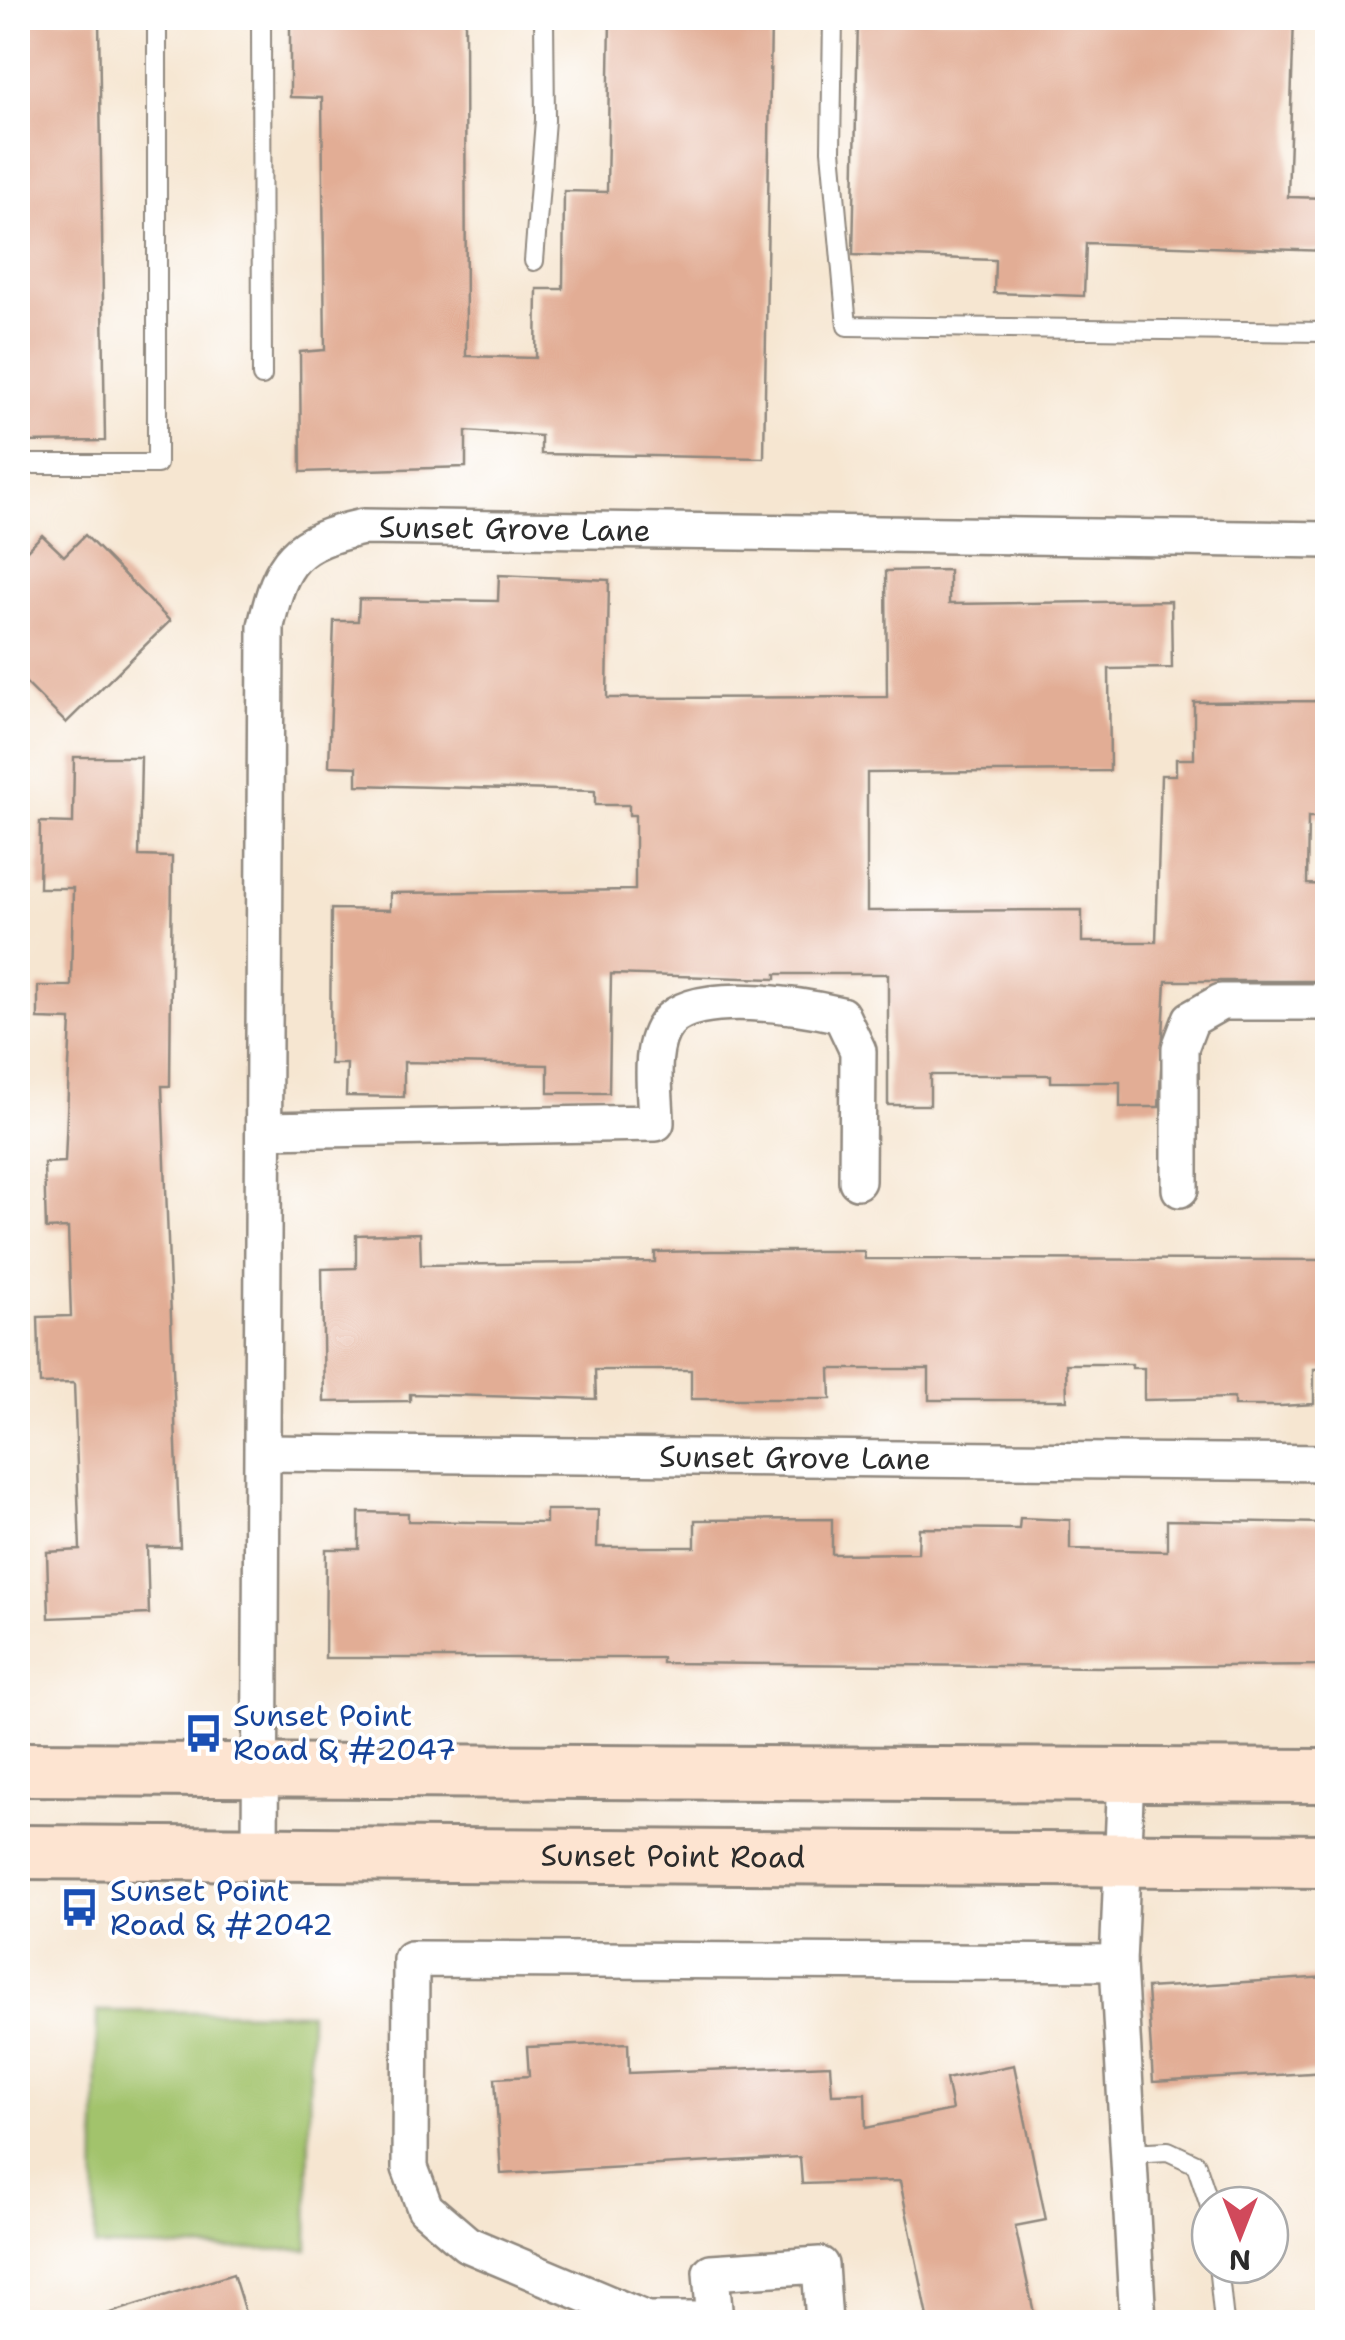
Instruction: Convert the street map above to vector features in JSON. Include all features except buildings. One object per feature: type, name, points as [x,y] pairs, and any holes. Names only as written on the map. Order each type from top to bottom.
[{"type":"main road","points":[[18,1769],[1328,1776]]},
{"type":"main road","name":"Sunset Point Road","points":[[18,1852],[1124,1863],[1328,1861]]},
{"type":"street","name":"Sunset Grove Lane","points":[[260,1855],[266,626],[275,586],[292,556],[322,536],[363,528],[1328,540]]},
{"type":"street","points":[[1180,1188],[1180,1048],[1191,1019],[1221,1002],[1328,1002]]},
{"type":"street","points":[[266,1130],[656,1123],[656,1051],[667,1022],[697,1004],[798,1005],[842,1015],[858,1051],[858,1180]]},
{"type":"street","name":"Sunset Grove Lane","points":[[264,1454],[1328,1463]]},
{"type":"street","points":[[1126,1775],[1118,1963],[1138,2322]]},
{"type":"street","points":[[824,2322],[820,2265],[711,2272],[715,2321],[646,2320],[466,2244],[425,2208],[410,2168],[411,1959],[1118,1963]]},
{"type":"lane","points":[[18,464],[157,464],[157,18]]},
{"type":"lane","points":[[261,18],[262,376]]},
{"type":"lane","points":[[534,261],[546,120],[544,18]]},
{"type":"lane","points":[[833,18],[831,150],[847,326],[1328,332]]},
{"type":"lane","points":[[1129,2153],[1168,2152],[1196,2164],[1203,2185]]},
{"type":"lane","points":[[1220,2285],[1224,2322]]},
{"type":"green space","points":[[97,2011],[310,2013],[308,2250],[95,2247]]},
{"type":"place","name":"Sunset Point Road & #2047","points":[[203,1733]]},
{"type":"place","name":"Sunset Point Road & #2042","points":[[80,1908]]}]
